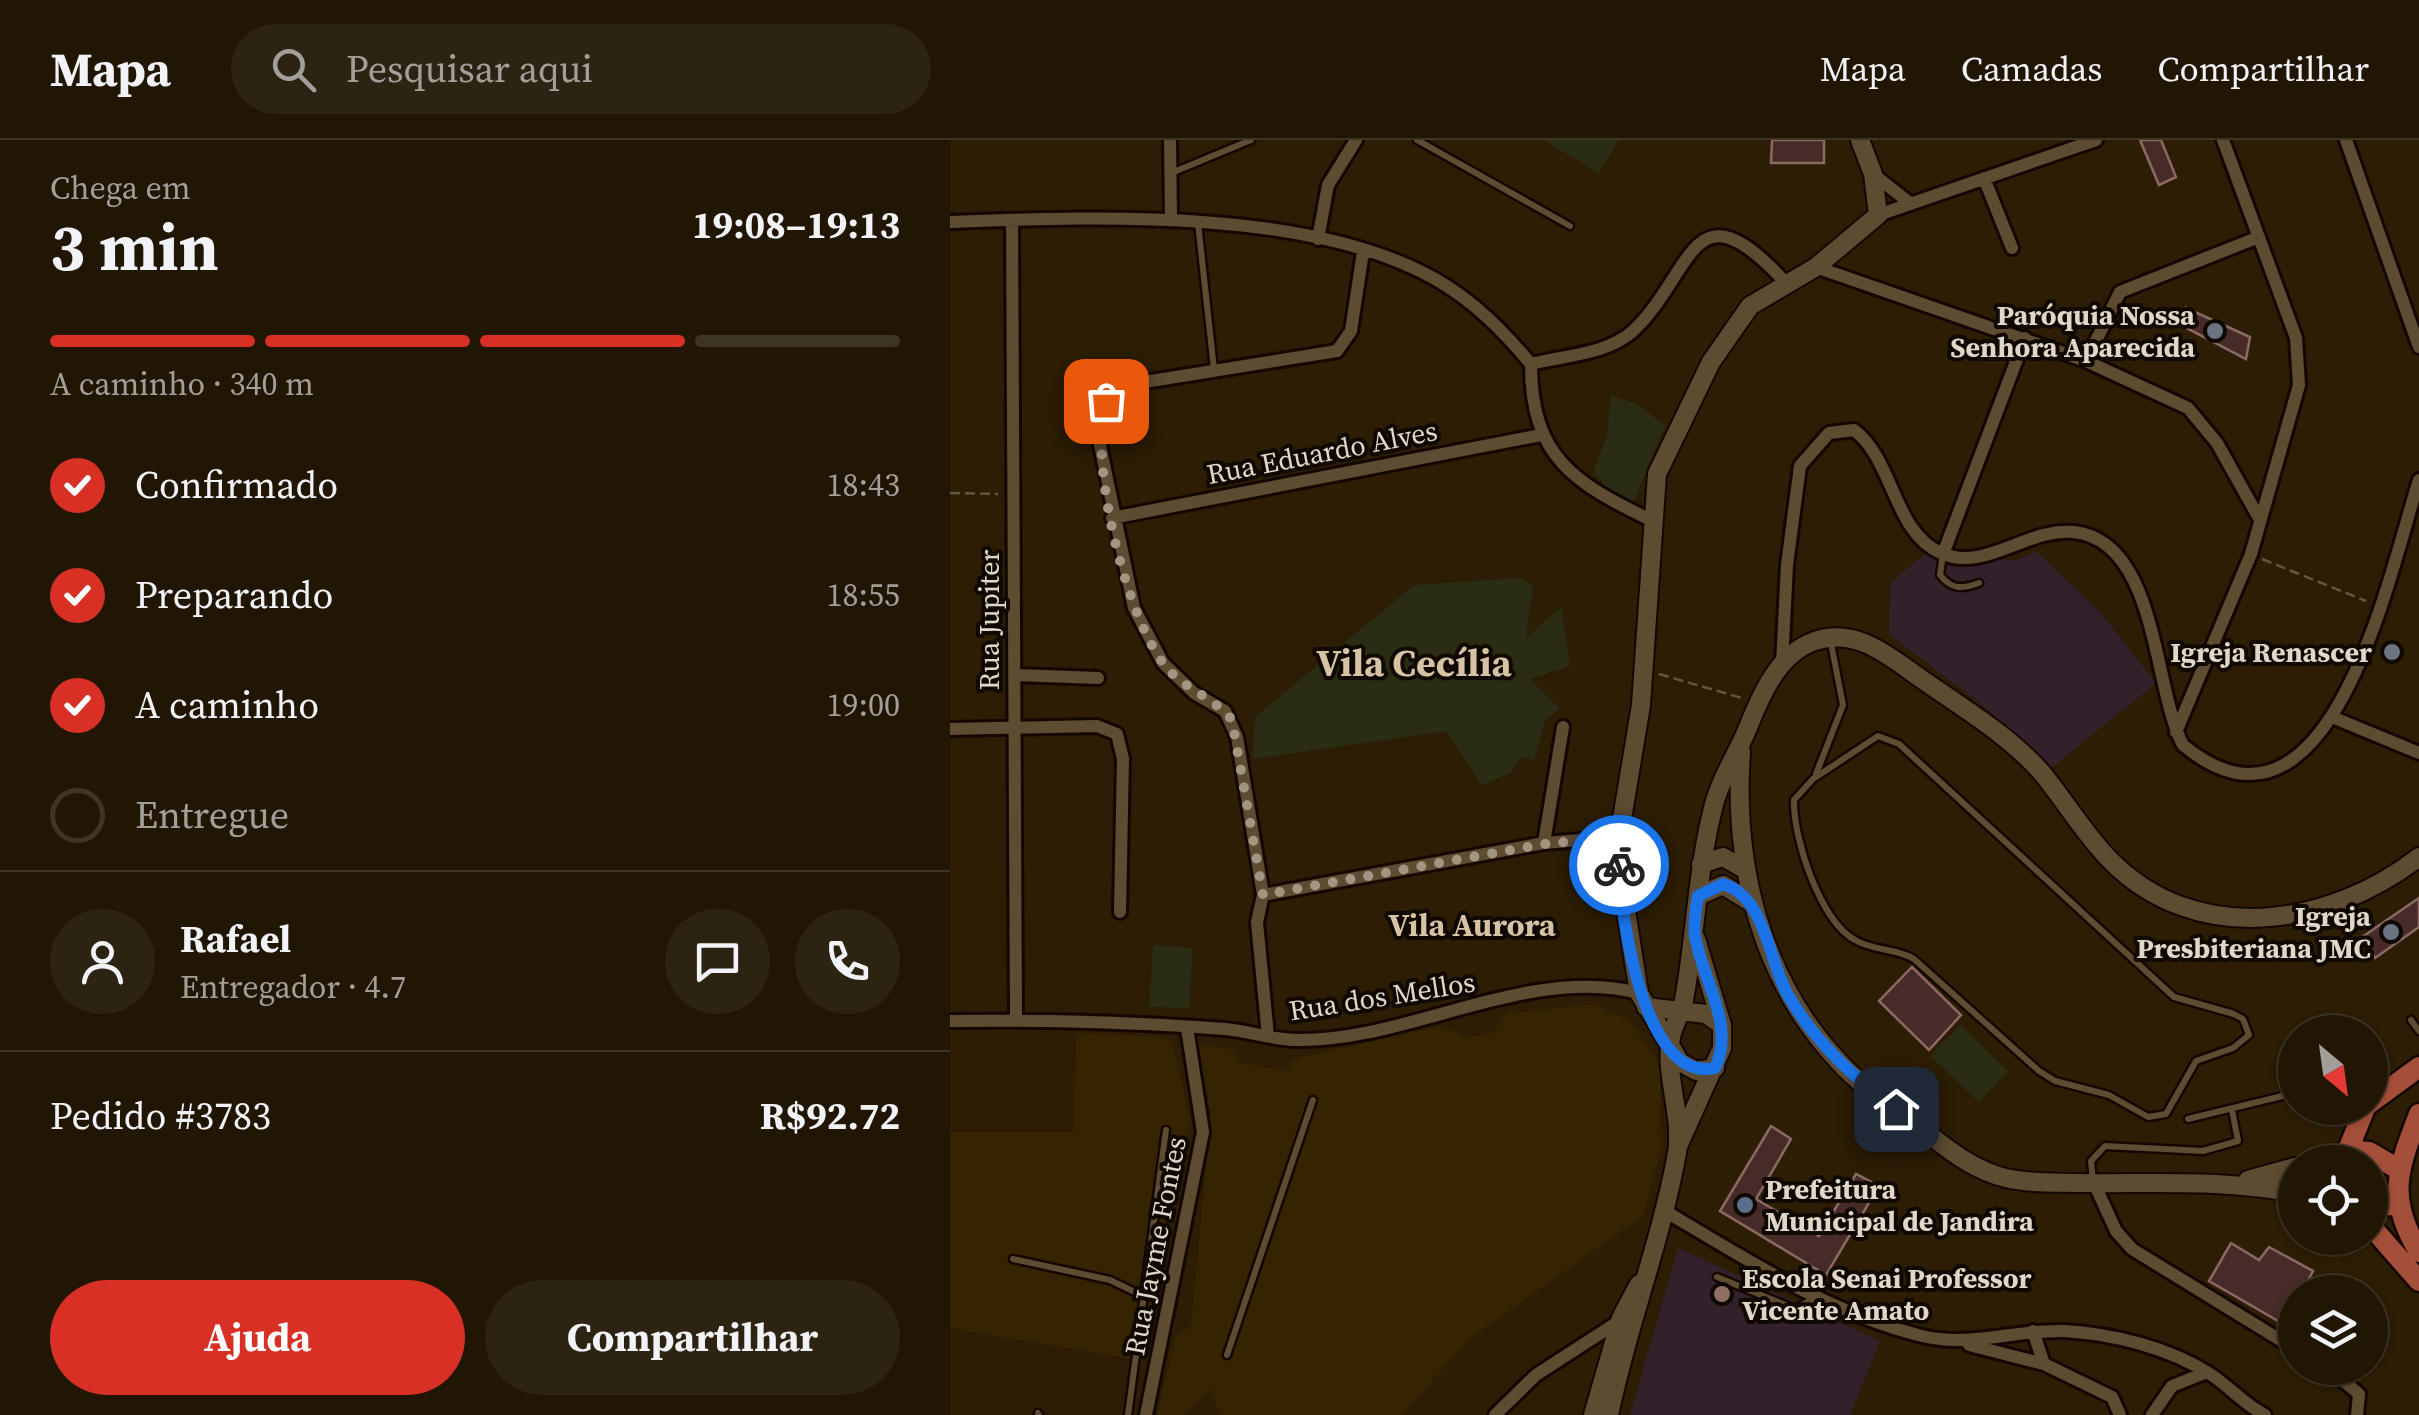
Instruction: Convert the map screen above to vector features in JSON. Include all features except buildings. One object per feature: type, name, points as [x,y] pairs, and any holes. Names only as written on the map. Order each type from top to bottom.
[{"type":"main road","points":[[2388,1080],[2419,1067]]},
{"type":"main road","points":[[2419,1114],[2398,1169],[2398,1205],[2419,1252]]},
{"type":"main road","points":[[2388,1163],[2398,1169]]},
{"type":"main road","points":[[2388,1205],[2398,1205]]},
{"type":"main road","points":[[2388,1246],[2419,1281]]},
{"type":"street","points":[[1170,140],[1171,218]]},
{"type":"street","points":[[1318,239],[1328,185],[1356,140]]},
{"type":"street","points":[[1860,140],[1872,174],[1878,215]]},
{"type":"street","points":[[1715,1068],[1688,1068],[1671,1052],[1643,1000],[1623,899],[1619,837],[1644,670],[1652,520],[1665,452],[1711,362],[1750,306],[1816,267],[1878,215],[2096,140]]},
{"type":"street","points":[[2176,732],[2251,554],[2299,385],[2300,360],[2222,140]]},
{"type":"street","points":[[2346,140],[2419,347]]},
{"type":"street","points":[[1872,174],[1911,204]]},
{"type":"street","points":[[1984,178],[2012,248]]},
{"type":"street","points":[[950,222],[1171,218],[1318,239],[1400,263],[1489,317],[1531,364],[1531,393],[1542,435],[1565,469],[1597,492],[1652,520]]},
{"type":"street","name":"Rua Jupiter","points":[[1012,220],[1016,1020]]},
{"type":"street","points":[[1531,364],[1618,341],[1648,314],[1696,245],[1713,237],[1726,234],[1738,239],[1785,282]]},
{"type":"street","points":[[2086,361],[2120,292],[2259,237]]},
{"type":"street","points":[[1268,1036],[1257,922],[1263,895],[1232,720],[1180,683],[1153,646],[1134,608],[1112,518],[1100,445],[1101,418],[1114,391],[1214,369],[1337,351],[1351,332],[1364,252]]},
{"type":"street","points":[[1816,267],[2086,361],[2188,408],[2200,419],[2259,518]]},
{"type":"street","points":[[1943,554],[2024,338]]},
{"type":"street","points":[[1782,664],[1787,565],[1800,466],[1829,432],[1854,430],[1864,438],[1915,531],[1943,554],[1976,557],[2061,531],[2080,532],[2111,550],[2145,606],[2176,732],[2183,745],[2207,761],[2237,771],[2268,770],[2310,747],[2332,717],[2382,608],[2419,480]]},
{"type":"street","name":"Rua Eduardo Alves","points":[[1112,518],[1542,435]]},
{"type":"street","points":[[1678,1146],[1670,1039],[1681,1010],[1700,864],[1717,795],[1758,702],[1782,664],[1812,641],[1830,637],[1860,640],[1876,648],[2008,742],[2041,772],[2109,859],[2154,896],[2180,906],[2244,916],[2316,912],[2369,891],[2419,857]]},
{"type":"street","points":[[1014,675],[1098,678]]},
{"type":"street","points":[[2332,717],[2419,752]]},
{"type":"street","points":[[950,729],[1097,726],[1117,734],[1123,759],[1120,912]]},
{"type":"street","points":[[1544,844],[1562,727]]},
{"type":"street","points":[[1742,742],[1738,806],[1752,903],[1788,995],[1840,1064],[1976,1168],[2020,1181],[2238,1182],[2278,1190]]},
{"type":"street","points":[[1263,895],[1544,844],[1619,837]]},
{"type":"street","points":[[1700,864],[1717,856],[1746,870]]},
{"type":"street","points":[[1698,896],[1723,884],[1752,903]]},
{"type":"street","points":[[1593,1415],[1646,1272],[1678,1146],[1722,1048],[1722,1025],[1694,933]]},
{"type":"street","name":"Rua dos Mellos","points":[[950,1020],[1329,1036],[1569,987],[1600,984],[1643,1000]]},
{"type":"street","points":[[1643,1000],[1706,1014],[1722,1025]]},
{"type":"street","name":"Rua Jayme Fontes","points":[[1146,1414],[1202,1132],[1187,1028]]},
{"type":"street","points":[[2238,1182],[2278,1172]]},
{"type":"street","points":[[2094,1183],[2116,1231],[2132,1249],[2278,1339]]},
{"type":"street","points":[[1663,1210],[1816,1298],[1880,1324],[2044,1364],[2112,1398],[2120,1415]]},
{"type":"street","points":[[1495,1415],[1536,1375],[1629,1317]]},
{"type":"street","points":[[1608,1415],[1629,1317]]},
{"type":"street","points":[[1958,1342],[2033,1331],[2092,1334],[2141,1344],[2208,1372],[2265,1415]]},
{"type":"street","points":[[2033,1331],[2044,1364]]},
{"type":"street","points":[[2152,1415],[2172,1386],[2208,1372]]},
{"type":"street","points":[[2348,1385],[2359,1394],[2357,1415]]},
{"type":"lane","points":[[1169,174],[1251,140]]},
{"type":"lane","points":[[1417,140],[1570,226]]},
{"type":"lane","points":[[1198,223],[1214,369]]},
{"type":"lane","points":[[1943,554],[1940,576],[1947,584],[1962,589],[1979,584]]},
{"type":"lane","points":[[1813,779],[1866,741],[1887,736],[2174,996],[2188,1004],[2234,1014],[2243,1019],[2250,1035],[2233,1048],[2196,1062],[2170,1108],[2156,1118],[2108,1095],[2055,1081],[1914,959],[1902,952],[1864,945],[1840,929],[1818,897],[1794,810],[1801,789],[1813,779],[1843,705],[1830,637]]},
{"type":"lane","points":[[2411,1020],[2419,1032]]},
{"type":"lane","points":[[2188,1119],[2278,1097]]},
{"type":"lane","points":[[1227,1356],[1313,1100]]},
{"type":"lane","points":[[2094,1183],[2091,1161],[2105,1146],[2203,1151],[2238,1142],[2232,1110]]},
{"type":"lane","points":[[1128,1415],[1166,1130]]},
{"type":"lane","points":[[1013,1259],[1110,1280],[1143,1296]]},
{"type":"lane","points":[[1718,1277],[1795,1309],[1804,1308],[1816,1298]]},
{"type":"path","points":[[950,493],[1014,495]]},
{"type":"path","points":[[2251,554],[2382,608]]},
{"type":"path","points":[[1644,670],[1758,702]]},
{"type":"shaded area","points":[[2036,551],[2100,612],[2156,683],[2051,768],[1976,700],[1889,634],[1891,582],[1926,553],[2016,561]]},
{"type":"shaded area","points":[[1593,1004],[1629,1020],[1660,1064],[1661,1150],[1643,1216],[1469,1339],[1402,1415],[1221,1415],[1209,1388],[1185,1415],[1157,1415],[1175,1339],[1191,1325],[1211,1114],[1197,1044],[1236,1050],[1236,1062],[1288,1071],[1292,1059],[1440,1026],[1469,1037],[1493,1033],[1506,1014]]},
{"type":"shaded area","points":[[1076,1033],[1162,1037],[1172,1042],[1190,1119],[1142,1361],[950,1328],[950,1132],[1074,1132]]},
{"type":"shaded area","name":"Escola Senai Professor Vicente Amato","points":[[1678,1248],[1880,1341],[1850,1415],[1630,1415]]},
{"type":"green space","points":[[1543,140],[1619,140],[1599,173]]},
{"type":"green space","points":[[1611,395],[1636,404],[1665,425],[1634,501],[1605,486],[1594,471],[1607,435]]},
{"type":"green space","points":[[1521,578],[1533,586],[1526,638],[1561,607],[1570,666],[1530,679],[1560,709],[1546,719],[1534,760],[1520,756],[1511,773],[1481,785],[1447,731],[1252,759],[1255,717],[1414,585]]},
{"type":"green space","points":[[1153,945],[1193,948],[1189,1008],[1149,1007]]},
{"type":"green space","points":[[1960,1025],[2008,1071],[1979,1102],[1930,1056]]},
{"type":"way so far","points":[[1106,401],[1100,445],[1120,556],[1134,608],[1163,663],[1180,683],[1225,710],[1232,720],[1263,895],[1544,844],[1619,837],[1619,865]]},
{"type":"place","name":"Paróquia Nossa Senhora Aparecida","points":[[2215,331]]},
{"type":"place","name":"Igreja Renascer","points":[[2392,652]]},
{"type":"place","name":"Igreja Presbiteriana JMC","points":[[2391,932]]},
{"type":"place","name":"Prefeitura Municipal de Jandira","points":[[1745,1205]]},
{"type":"place","name":"Escola Senai Professor Vicente Amato","points":[[1722,1294]]},
{"type":"district","name":"Vila Cecília","points":[[1414,663]]},
{"type":"district","name":"Vila Aurora","points":[[1472,925]]},
{"type":"route","points":[[1619,865],[1639,993],[1680,1062],[1696,1071],[1709,1070],[1715,1068],[1721,1054],[1722,1025],[1694,923],[1698,896],[1723,884],[1752,903],[1772,963],[1812,1029],[1840,1064],[1896,1109]]}]
